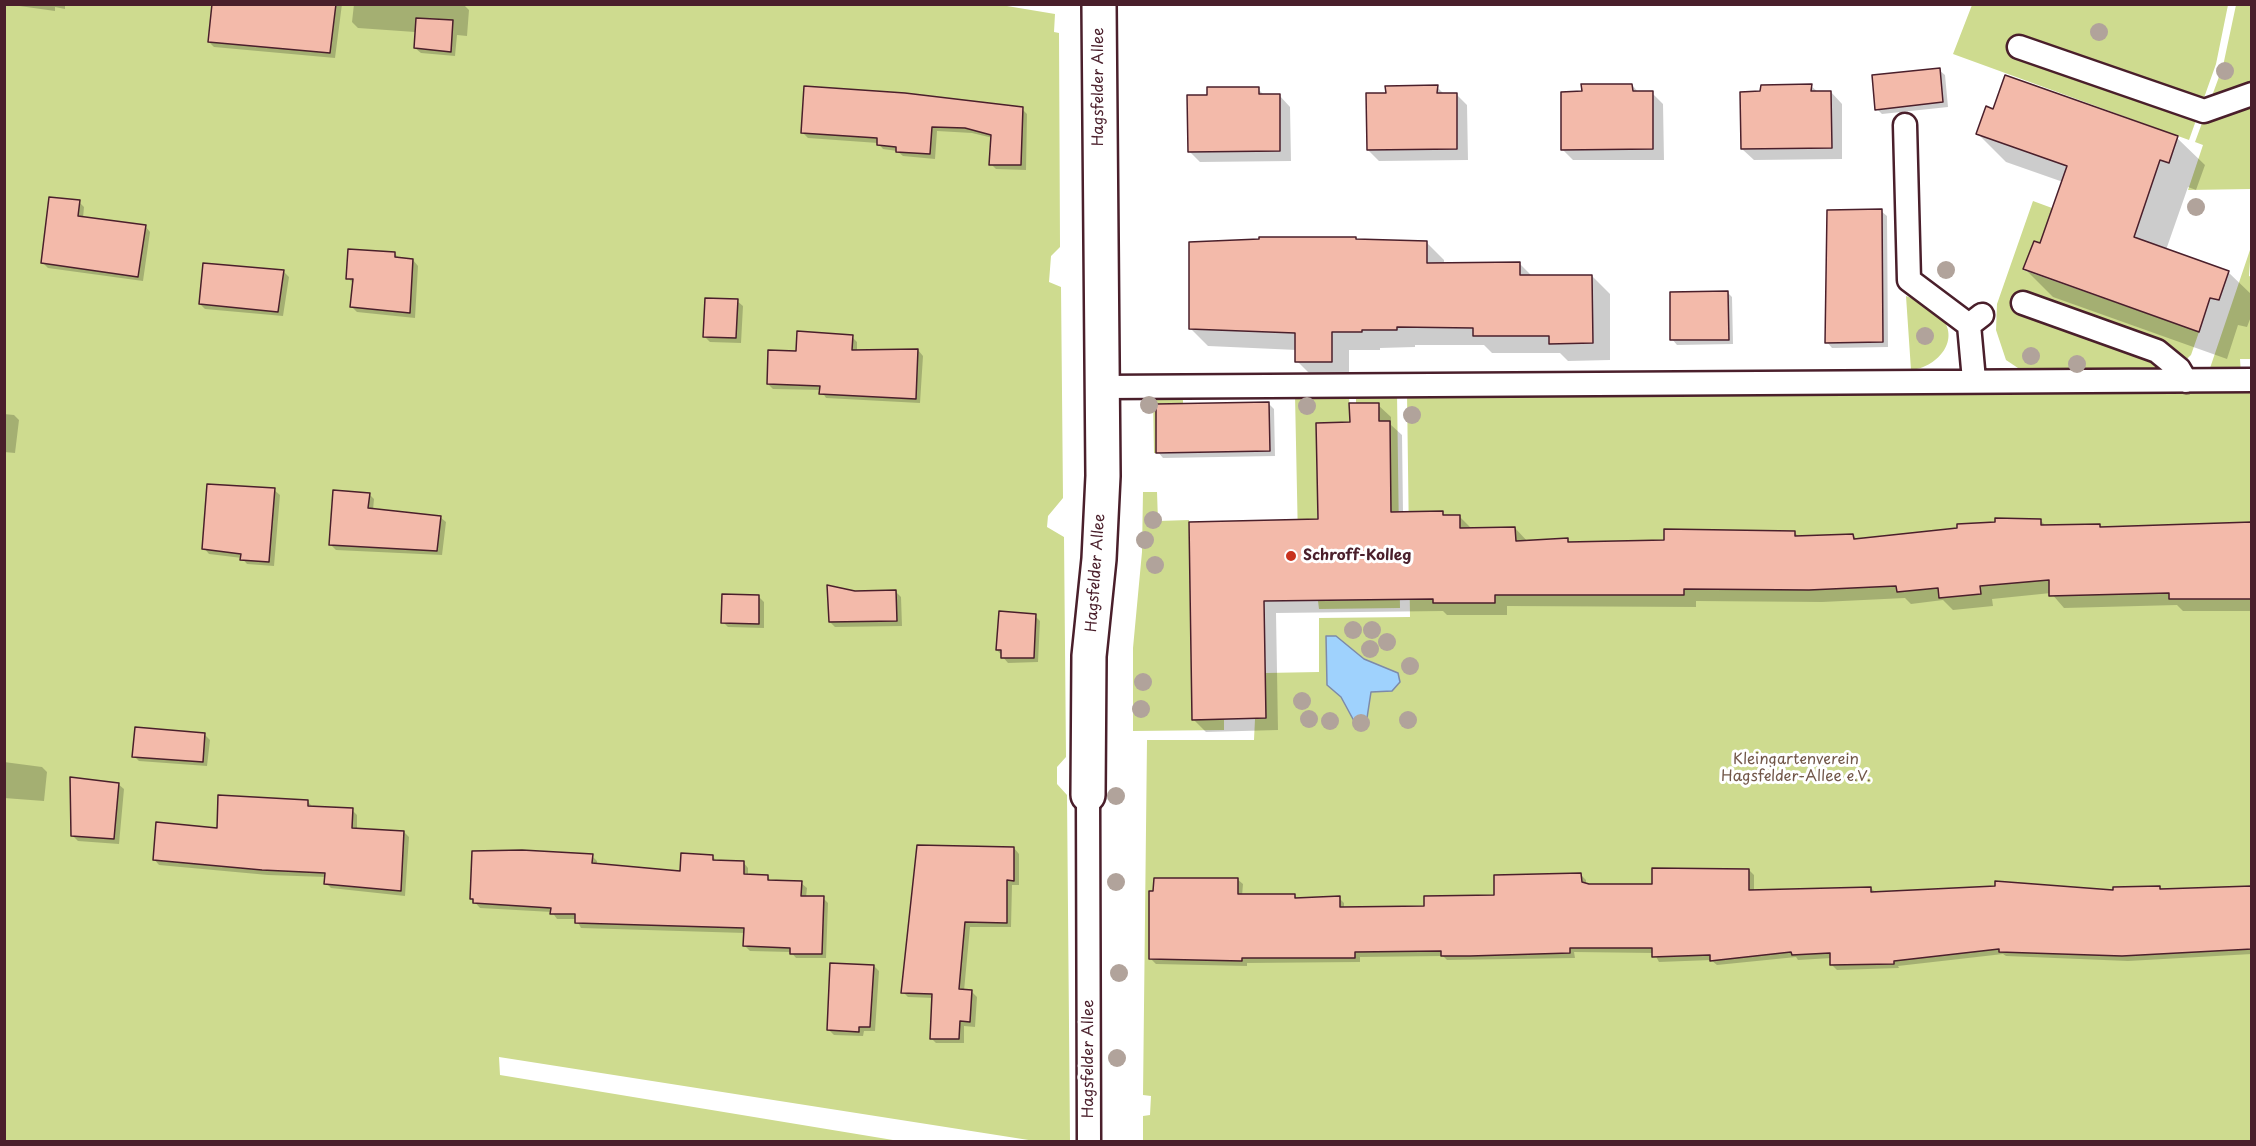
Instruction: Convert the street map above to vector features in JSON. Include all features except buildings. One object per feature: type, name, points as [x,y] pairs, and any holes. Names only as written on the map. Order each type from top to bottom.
[{"type":"street","name":"Hagsfelder Allee","points":[[1088,795],[1089,656],[1100,559],[1104,387],[1099,4]]},
{"type":"lane","points":[[2019,47],[2204,111],[2252,94]]},
{"type":"lane","points":[[1905,125],[1909,280],[1975,320],[1974,380]]},
{"type":"lane","points":[[2023,303],[2157,351],[2179,369],[2186,381]]},
{"type":"lane","points":[[1104,387],[2252,380]]},
{"type":"lane","name":"Hagsfelder Allee","points":[[1088,795],[1089,1142]]},
{"type":"green space","points":[[995,4],[1055,14],[1054,32],[1059,33],[1060,247],[1051,256],[1049,282],[1061,287],[1063,498],[1048,516],[1047,527],[1064,537],[1066,757],[1057,767],[1057,784],[1067,795],[1070,1141],[1035,1141],[499,1057],[500,1075],[899,1141],[5,1142],[5,5]]},
{"type":"green space","points":[[1972,5],[2228,5],[2216,64],[2189,140],[1953,54]]},
{"type":"green space","points":[[2236,5],[2251,5],[2251,189],[2188,190],[2203,145],[2195,142],[2223,66]]},
{"type":"green space","points":[[2033,201],[2052,208],[2040,243],[2034,241],[2023,270],[2199,332],[2191,355],[2170,375],[2027,374],[2006,360],[1996,330],[1997,304]]},
{"type":"green space","points":[[2251,247],[2249,276],[2252,277],[2251,359],[2240,359],[2241,374],[2208,374]]},
{"type":"green space","points":[[1906,296],[1934,310],[1942,318],[1949,336],[1943,352],[1936,359],[1911,370]]},
{"type":"green space","name":"Kleingartenverein Hagsfelder-Allee e.V.","points":[[2251,389],[2251,1141],[1143,1142],[1143,1116],[1150,1115],[1151,1096],[1143,1095],[1147,740],[1254,740],[1255,719],[1266,718],[1265,673],[1319,672],[1319,618],[1410,617],[1407,393],[1906,395],[2040,390]]},
{"type":"green space","points":[[1397,393],[1400,608],[1319,609],[1318,601],[1392,599],[1390,422],[1379,421],[1356,403],[1356,394]]},
{"type":"green space","points":[[1295,395],[1349,395],[1350,422],[1316,423],[1318,539],[1298,540]]},
{"type":"green space","points":[[1183,397],[1183,403],[1156,404],[1156,453],[1154,453],[1153,398]]},
{"type":"green space","points":[[1143,492],[1157,492],[1158,521],[1189,520],[1192,719],[1224,719],[1224,730],[1133,731],[1133,648],[1142,552]]},
{"type":"water","points":[[1326,636],[1336,636],[1364,659],[1398,673],[1400,682],[1392,691],[1371,692],[1367,718],[1354,721],[1341,697],[1327,685]]},
{"type":"place","name":"Schroff-Kolleg","points":[[1291,556]]}]
